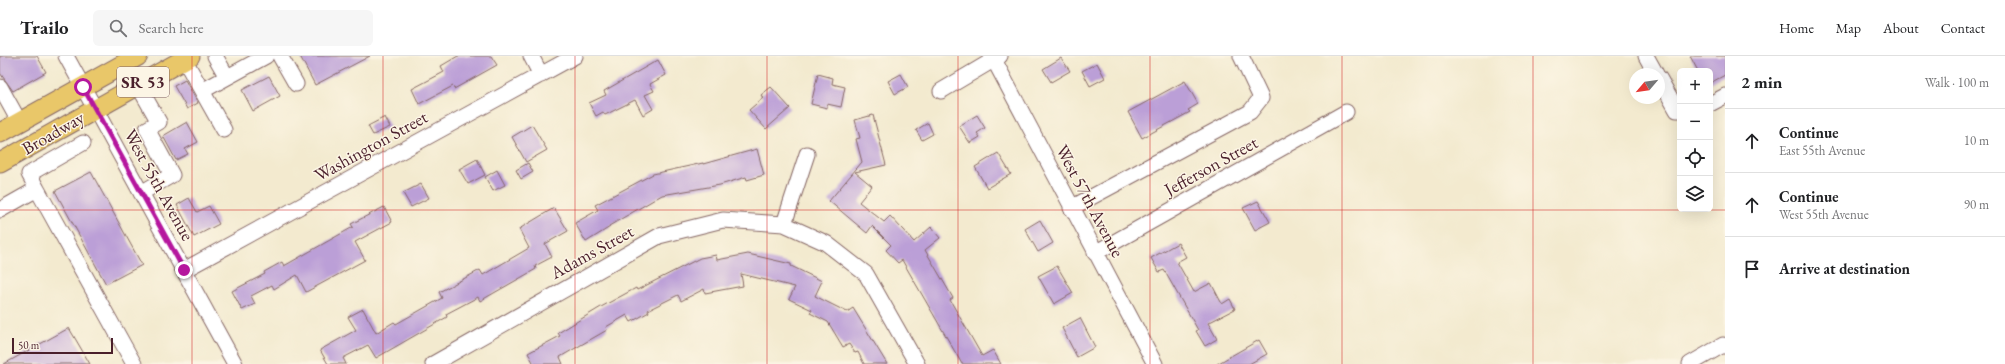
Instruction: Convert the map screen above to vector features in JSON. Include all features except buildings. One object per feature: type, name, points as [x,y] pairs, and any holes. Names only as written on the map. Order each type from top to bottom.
[{"type":"main road","name":"Broadway","points":[[0,133],[138,56]]},
{"type":"main road","name":"Broadway","points":[[0,163],[187,58]]},
{"type":"street","name":"West 55th Avenue","points":[[66,56],[235,364]]},
{"type":"street","points":[[215,56],[227,78]]},
{"type":"street","points":[[202,91],[266,56]]},
{"type":"street","points":[[280,56],[296,84]]},
{"type":"street","points":[[531,56],[541,75]]},
{"type":"street","name":"Washington Street","points":[[184,270],[575,56]]},
{"type":"street","points":[[1072,208],[1250,112],[1261,98],[1241,56]]},
{"type":"street","points":[[1646,56],[1653,68]]},
{"type":"street","points":[[942,91],[995,57]]},
{"type":"street","name":"West 57th Avenue","points":[[995,57],[1095,253],[1155,364]]},
{"type":"street","points":[[187,58],[202,91],[224,130]]},
{"type":"street","points":[[138,85],[159,122],[147,129],[172,175],[141,193]]},
{"type":"street","points":[[0,87],[20,123]]},
{"type":"street","points":[[1665,88],[1677,108]]},
{"type":"street","points":[[1713,102],[1725,96]]},
{"type":"street","name":"Jefferson Street","points":[[1095,253],[1346,112]]},
{"type":"street","points":[[83,143],[29,174],[134,364]]},
{"type":"street","points":[[807,154],[784,224],[826,243],[866,274],[917,364]]},
{"type":"street","points":[[0,210],[36,189]]},
{"type":"street","name":"Adams Street","points":[[432,364],[659,236],[723,220],[784,224]]},
{"type":"street","points":[[1690,364],[1725,346]]},
{"type":"route","points":[[83,87],[184,270]]}]
